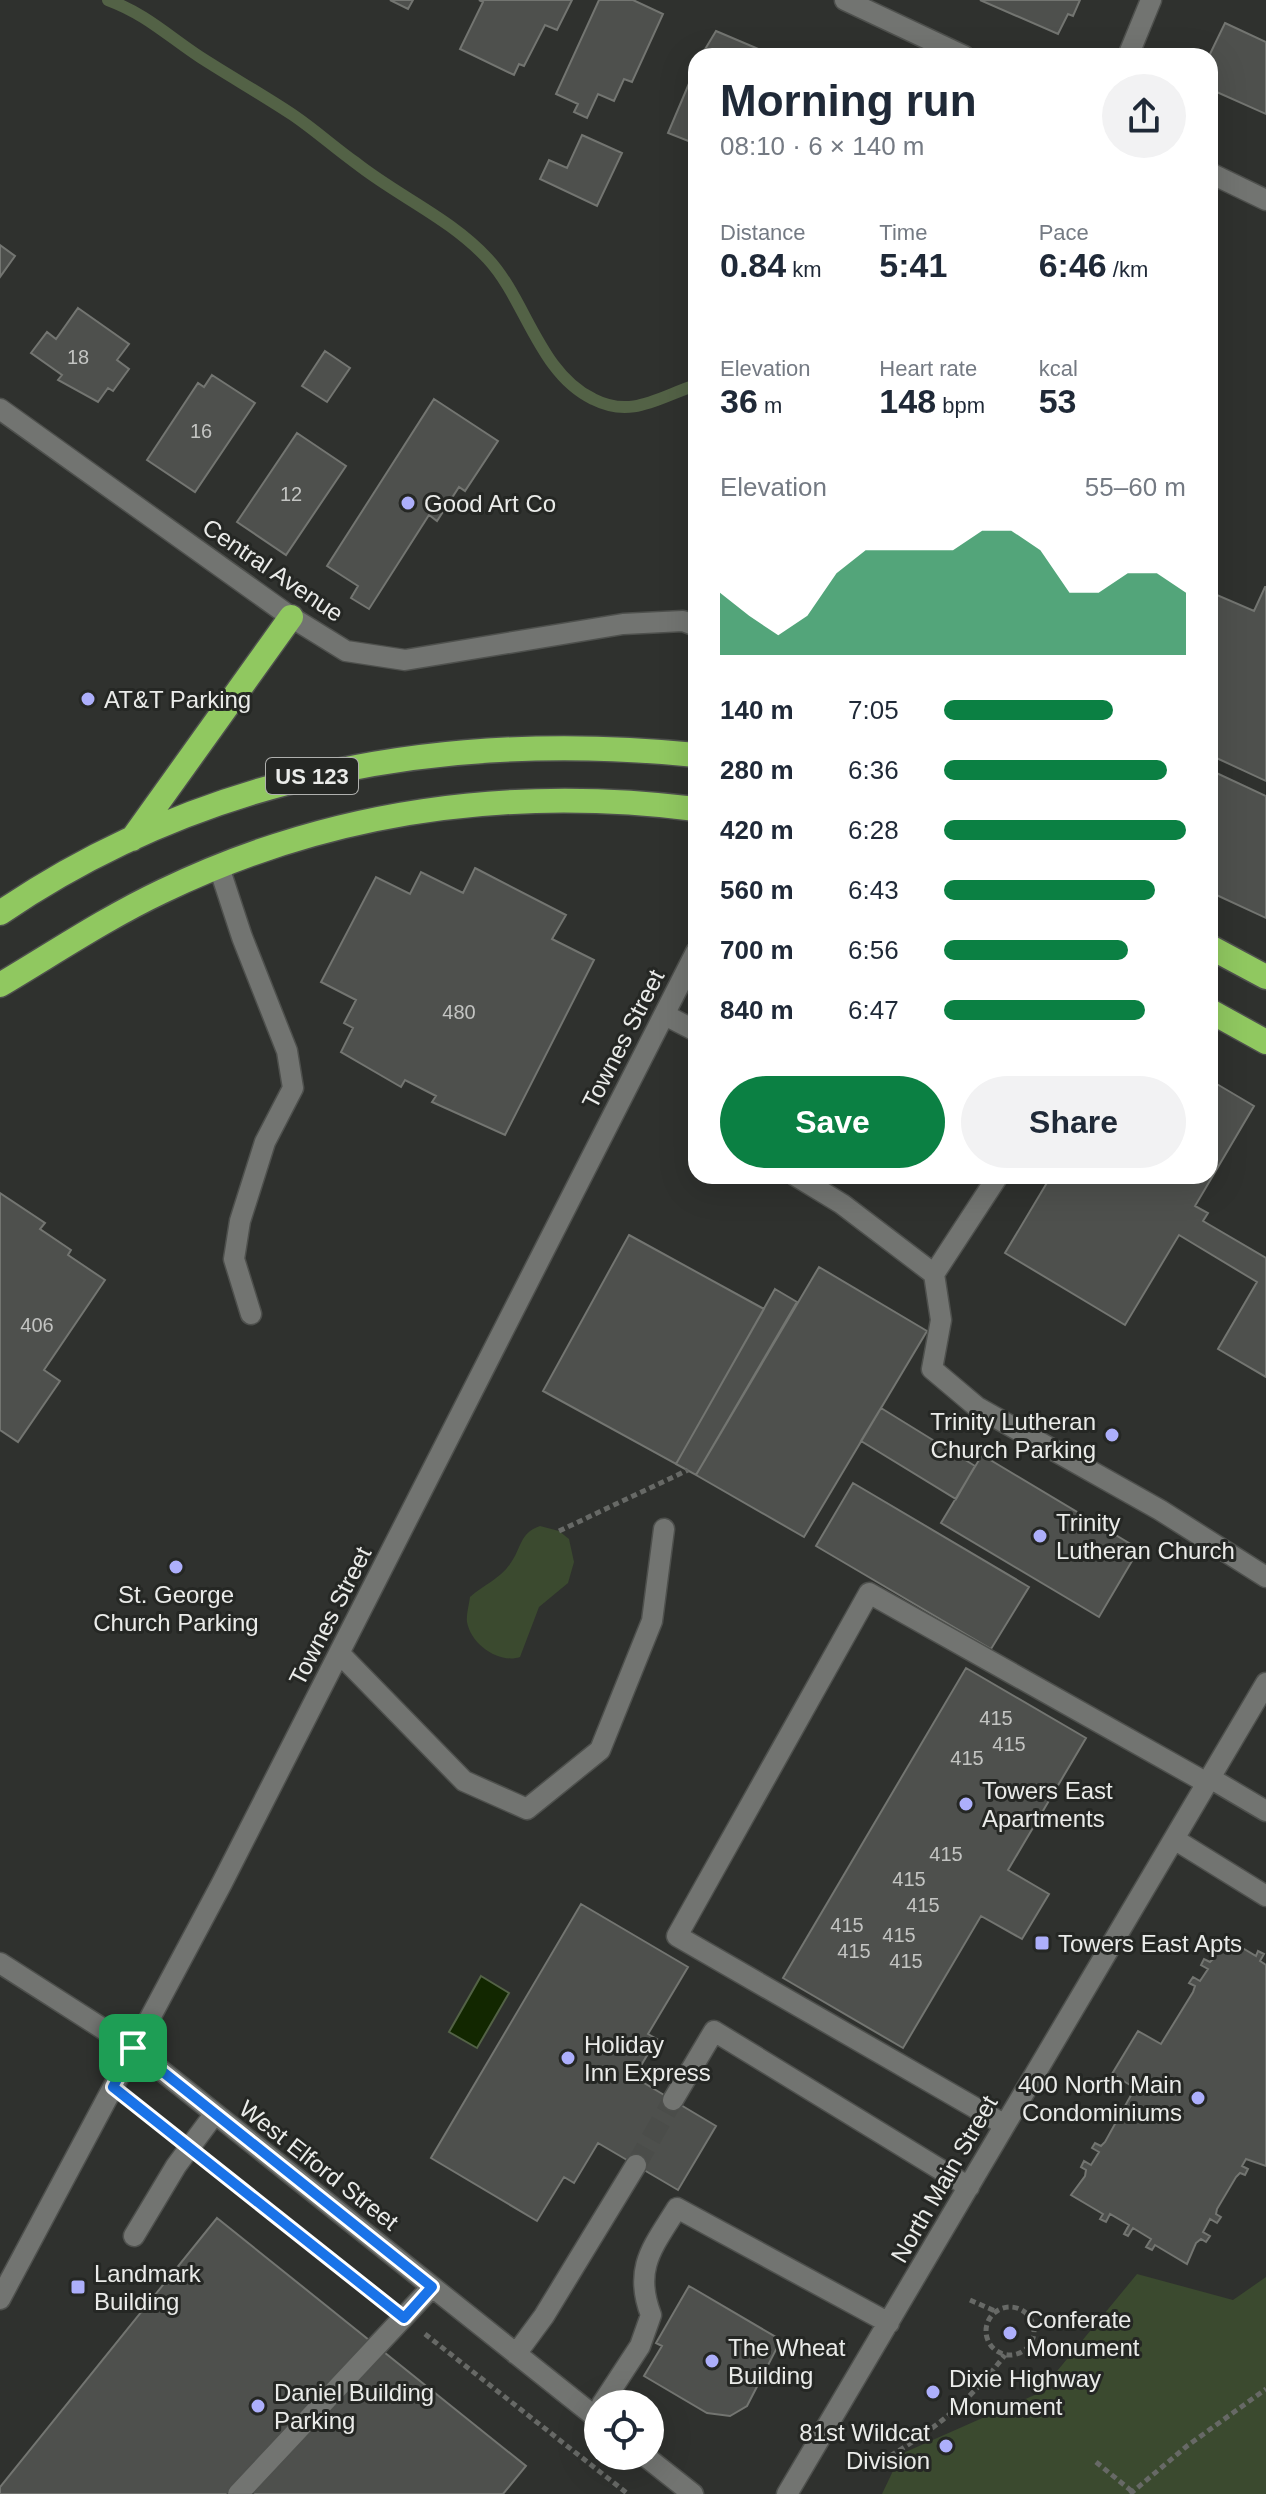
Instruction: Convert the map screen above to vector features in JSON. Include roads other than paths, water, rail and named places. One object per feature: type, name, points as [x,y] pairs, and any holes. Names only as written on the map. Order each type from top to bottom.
[{"type":"highway","points":[[132,840],[291,617]]},
{"type":"highway","name":"US 123","points":[[0,913],[35,889],[132,840],[229,798],[413,755],[490,748],[688,754]]},
{"type":"highway","name":"US 123","points":[[0,985],[106,920],[219,867],[303,836],[409,811],[536,799],[639,802],[688,808]]},
{"type":"highway","points":[[1218,951],[1266,977]]},
{"type":"highway","points":[[1218,1015],[1266,1042]]},
{"type":"street","points":[[845,0],[947,48]]},
{"type":"street","points":[[1131,48],[1151,0]]},
{"type":"street","points":[[1218,177],[1266,200]]},
{"type":"street","name":"Central Avenue","points":[[0,409],[291,617],[346,651],[405,660],[623,624],[688,623]]},
{"type":"street","points":[[219,867],[242,937],[287,1051],[293,1088],[265,1142],[240,1221],[234,1259],[251,1314]]},
{"type":"street","name":"Townes Street","points":[[0,2299],[340,1654],[688,968]]},
{"type":"street","points":[[665,1015],[688,1027]]},
{"type":"street","points":[[809,1184],[842,1204],[934,1274]]},
{"type":"street","points":[[993,1184],[934,1274],[941,1320],[932,1369],[977,1407],[1160,1510],[1266,1577]]},
{"type":"street","points":[[340,1654],[464,1781],[527,1809],[600,1750],[652,1621],[664,1529]]},
{"type":"street","points":[[1005,2125],[677,1936],[869,1593],[1266,1811]]},
{"type":"street","name":"North Main Street","points":[[787,2494],[1266,1683]]},
{"type":"street","points":[[1174,1839],[1266,1896]]},
{"type":"street","name":"West Elford Street","points":[[0,1963],[133,2048],[213,2116],[516,2354],[584,2402]]},
{"type":"street","points":[[673,2100],[714,2031],[969,2187]]},
{"type":"street","points":[[134,2236],[189,2147],[213,2116]]},
{"type":"street","points":[[516,2354],[544,2316],[636,2165]]},
{"type":"street","points":[[612,2390],[640,2346],[651,2315],[643,2293],[646,2260],[677,2208],[889,2323]]},
{"type":"street","points":[[238,2494],[432,2287]]},
{"type":"street","points":[[663,2470],[693,2494]]},
{"type":"waterway","points":[[108,0],[145,19],[293,115],[372,175],[473,244],[501,276],[546,354],[575,387],[593,399],[620,407],[645,404],[688,388]]},
{"type":"tunnel","points":[[636,2165],[673,2100]]},
{"type":"place","name":"Good Art Co","points":[[408,503]]},
{"type":"place","name":"AT&T Parking","points":[[88,699]]},
{"type":"place","name":"Trinity Lutheran Church Parking","points":[[1112,1435]]},
{"type":"place","name":"Trinity Lutheran Church","points":[[1040,1536]]},
{"type":"place","name":"St. George Church Parking","points":[[176,1567]]},
{"type":"place","name":"Towers East Apartments","points":[[966,1804]]},
{"type":"place","name":"Towers East Apts","points":[[1042,1943]]},
{"type":"place","name":"Holiday Inn Express","points":[[568,2058]]},
{"type":"place","name":"400 North Main Condominiums","points":[[1198,2098]]},
{"type":"place","name":"Landmark Building","points":[[78,2287]]},
{"type":"place","name":"Conferate Monument","points":[[1010,2333]]},
{"type":"place","name":"The Wheat Building","points":[[712,2361]]},
{"type":"place","name":"Dixie Highway Monument","points":[[933,2392]]},
{"type":"place","name":"Daniel Building Parking","points":[[258,2406]]},
{"type":"place","name":"81st Wildcat Division","points":[[946,2446]]}]
